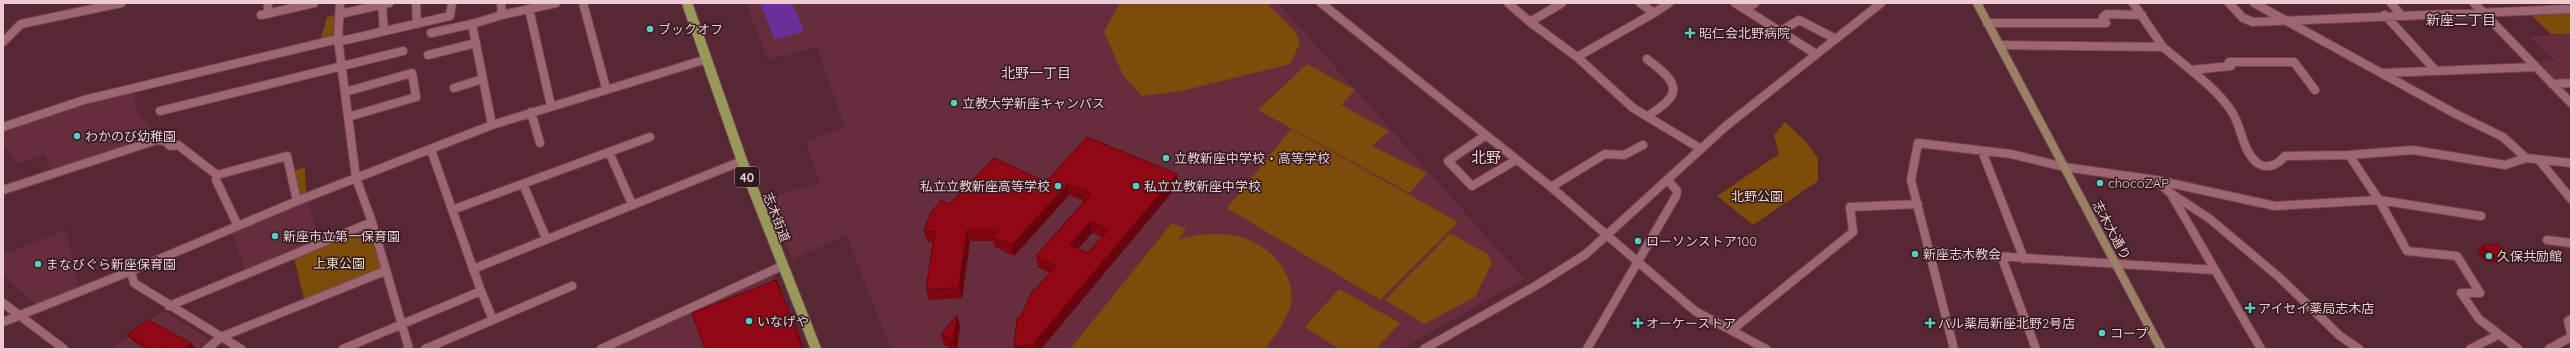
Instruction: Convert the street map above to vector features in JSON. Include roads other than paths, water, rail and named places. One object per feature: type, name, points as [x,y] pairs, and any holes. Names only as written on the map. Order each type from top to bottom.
[{"type":"main road","name":"志木街道","points":[[687,3],[742,161],[782,266],[816,349]]},
{"type":"main road","name":"志木大通り","points":[[1977,3],[2161,349]]},
{"type":"street","points":[[3,42],[21,24],[121,3]]},
{"type":"street","points":[[268,5],[264,14],[314,3]]},
{"type":"street","points":[[340,3],[338,39],[356,178],[372,222],[385,271],[409,349]]},
{"type":"street","points":[[416,3],[417,24]]},
{"type":"street","points":[[3,127],[84,100],[338,39],[346,40],[450,16],[452,3]]},
{"type":"street","points":[[501,3],[502,16]]},
{"type":"street","points":[[431,34],[556,3]]},
{"type":"street","points":[[583,3],[606,88]]},
{"type":"street","points":[[1321,3],[1551,187],[1637,263],[1695,310],[1766,349]]},
{"type":"street","points":[[1508,3],[1530,22],[1577,57],[1633,108],[1701,149]]},
{"type":"street","points":[[1530,22],[1562,3]]},
{"type":"street","points":[[1640,3],[1654,13]]},
{"type":"street","points":[[1577,57],[1669,3]]},
{"type":"street","points":[[1735,3],[1816,54]]},
{"type":"street","points":[[1745,9],[1755,3]]},
{"type":"street","points":[[1424,349],[1560,271],[1607,237],[1701,149],[1816,54],[1881,3]]},
{"type":"street","points":[[2133,3],[2163,46],[2191,70],[2233,113],[2248,151],[2257,163],[2269,166],[2278,164],[2285,156],[2300,154],[2349,155],[2413,150],[2505,165],[2526,158],[2571,163]]},
{"type":"street","points":[[2229,3],[2243,18],[2253,22],[2283,19],[2568,9]]},
{"type":"street","points":[[2254,3],[2503,137],[2526,158]]},
{"type":"street","points":[[2391,3],[2401,15]]},
{"type":"street","points":[[2474,3],[2571,103]]},
{"type":"street","points":[[2558,3],[2568,9]]},
{"type":"street","points":[[340,14],[386,4],[384,31]]},
{"type":"street","points":[[529,9],[551,106]]},
{"type":"street","points":[[1987,23],[2106,23],[2103,16],[2107,14],[2142,15]]},
{"type":"street","points":[[2385,15],[2436,71]]},
{"type":"street","points":[[1781,31],[1799,20],[1836,39]]},
{"type":"street","points":[[472,24],[492,125]]},
{"type":"street","points":[[428,55],[476,43]]},
{"type":"street","points":[[1999,45],[2163,46]]},
{"type":"street","points":[[160,111],[403,51]]},
{"type":"street","points":[[3,322],[131,271],[297,201],[492,125],[606,88],[707,59]]},
{"type":"street","points":[[1647,59],[1670,80],[1673,86],[1671,98],[1648,116]]},
{"type":"street","points":[[2191,70],[2231,66],[2229,62],[2294,62],[2315,90]]},
{"type":"street","points":[[2382,73],[2536,67]]},
{"type":"street","points":[[345,92],[412,73],[416,97],[348,117]]},
{"type":"street","points":[[454,88],[483,79]]},
{"type":"street","points":[[2552,84],[2571,83]]},
{"type":"street","points":[[531,112],[540,143]]},
{"type":"street","points":[[1486,135],[1448,161],[1472,186],[1516,160]]},
{"type":"street","points":[[452,210],[650,137]]},
{"type":"street","points":[[3,190],[157,140],[165,141],[170,146],[178,144],[217,175]]},
{"type":"street","points":[[1954,349],[1911,180],[1918,143],[1982,151],[2051,162],[2064,167],[2156,180],[2274,206],[2379,200],[2481,216]]},
{"type":"street","points":[[1551,187],[1605,154],[1624,155],[1643,145]]},
{"type":"street","points":[[431,150],[480,291],[493,320]]},
{"type":"street","points":[[1982,151],[2024,259]]},
{"type":"street","points":[[609,152],[632,204]]},
{"type":"street","points":[[2349,155],[2379,200],[2407,251],[2457,256],[2480,293],[2461,293],[2479,319],[2518,349]]},
{"type":"street","points":[[217,175],[287,156],[297,201]]},
{"type":"street","points":[[2539,160],[2571,199]]},
{"type":"street","points":[[473,269],[546,238],[742,161]]},
{"type":"street","points":[[217,175],[216,180],[238,226]]},
{"type":"street","points":[[1587,349],[1676,196],[1677,191],[1668,180]]},
{"type":"street","points":[[2156,180],[2169,192],[2210,219],[2280,278],[2340,336],[2359,349]]},
{"type":"street","points":[[523,184],[546,238]]},
{"type":"street","points":[[2169,192],[2261,349]]},
{"type":"street","points":[[1732,330],[1853,232],[1850,207],[1918,204]]},
{"type":"street","points":[[169,306],[372,222]]},
{"type":"street","points":[[2547,240],[2571,242]]},
{"type":"street","points":[[1929,252],[2002,258],[2214,270]]},
{"type":"street","points":[[2002,258],[2036,349]]},
{"type":"street","points":[[601,349],[782,266]]},
{"type":"street","points":[[131,271],[134,283],[240,349]]},
{"type":"street","points":[[207,349],[221,337],[385,271]]},
{"type":"street","points":[[425,349],[572,286]]},
{"type":"street","points":[[343,349],[480,291]]},
{"type":"street","points":[[3,303],[18,316],[64,349]]},
{"type":"street","points":[[2571,319],[2568,321],[2571,333]]},
{"type":"street","points":[[2470,349],[2498,335]]},
{"type":"street","points":[[2549,349],[2571,337]]},
{"type":"place","name":"ブックオフ","points":[[650,29]]},
{"type":"place","name":"昭仁会北野病院","points":[[1690,33]]},
{"type":"place","name":"立教大学新座キャンパス","points":[[954,103]]},
{"type":"place","name":"わかのび幼稚園","points":[[77,136]]},
{"type":"place","name":"立教新座中学校・高等学校","points":[[1166,158]]},
{"type":"place","name":"chocoZAP","points":[[2100,183]]},
{"type":"place","name":"私立立教新座高等学校","points":[[1058,186]]},
{"type":"place","name":"私立立教新座中学校","points":[[1136,186]]},
{"type":"place","name":"新座市立第一保育園","points":[[275,236]]},
{"type":"place","name":"ローソンストア100","points":[[1638,241]]},
{"type":"place","name":"新座志木教会","points":[[1915,254]]},
{"type":"place","name":"久保共励館","points":[[2489,256]]},
{"type":"place","name":"まなびぐら新座保育園","points":[[38,264]]},
{"type":"place","name":"アイセイ薬局志木店","points":[[2250,308]]},
{"type":"place","name":"いなげや","points":[[749,321]]},
{"type":"place","name":"オーケーストア","points":[[1638,323]]},
{"type":"place","name":"パル薬局新座北野2号店","points":[[1930,323]]},
{"type":"place","name":"コープ","points":[[2102,333]]},
{"type":"district","name":"新座二丁目","points":[[2461,20]]},
{"type":"district","name":"北野一丁目","points":[[1036,73]]},
{"type":"district","name":"北野","points":[[1486,157]]},
{"type":"park label","name":"北野公園","points":[[1757,196]]},
{"type":"park label","name":"上東公園","points":[[339,263]]}]
